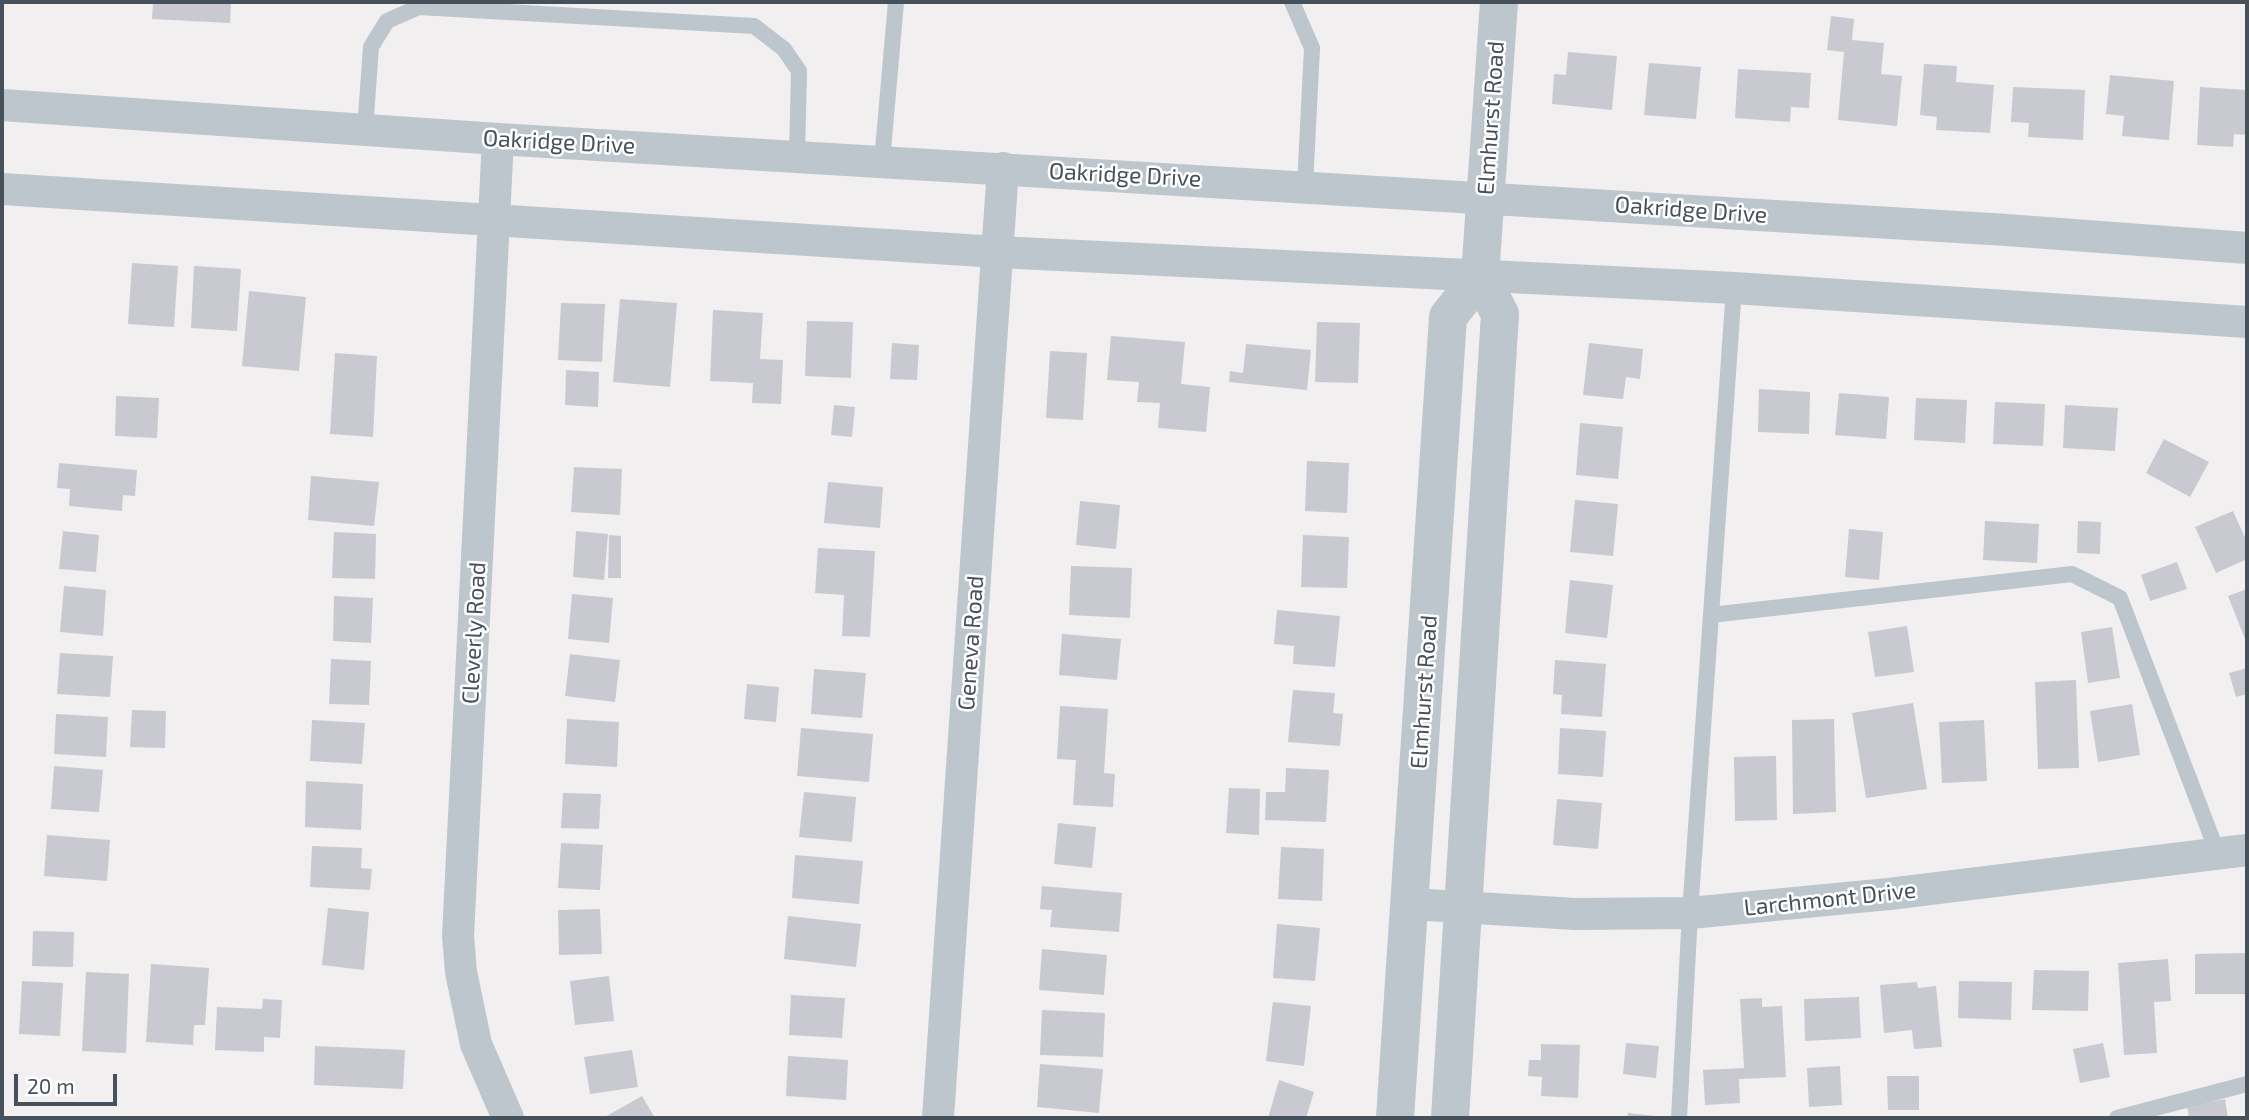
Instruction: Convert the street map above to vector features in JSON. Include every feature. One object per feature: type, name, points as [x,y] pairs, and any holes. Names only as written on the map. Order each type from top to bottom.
[{"type":"street","name":"Elmhurst Road","points":[[1395,1118],[1448,317],[1480,276],[1499,2]]},
{"type":"street","name":"Oakridge Drive","points":[[2,105],[498,139],[2007,230],[2245,252]]},
{"type":"street","name":"Cleverly Road","points":[[498,139],[458,936],[461,972],[476,1044],[508,1118]]},
{"type":"street","name":"Geneva Road","points":[[938,1118],[1003,168]]},
{"type":"street","points":[[2,189],[998,252],[1734,288],[2247,321]]},
{"type":"street","points":[[1450,1118],[1500,314],[1480,276]]},
{"type":"street","name":"Larchmont Drive","points":[[1411,904],[1575,914],[1690,913],[1889,894],[2233,852]]},
{"type":"lane","points":[[882,161],[896,2]]},
{"type":"lane","points":[[1292,2],[1312,48],[1305,186]]},
{"type":"lane","points":[[365,130],[371,47],[387,21],[419,7],[754,26],[784,49],[799,71],[797,156]]},
{"type":"lane","points":[[1679,1118],[1690,913],[1734,288]]},
{"type":"lane","points":[[1711,615],[2072,574],[2120,598],[2233,852]]},
{"type":"lane","points":[[2117,1118],[2247,1084]]},
{"type":"building","points":[[153,2],[231,2],[230,23],[152,19]]},
{"type":"building","points":[[1831,16],[1854,19],[1852,40],[1884,43],[1881,74],[1902,76],[1897,126],[1838,120],[1844,52],[1827,50]]},
{"type":"building","points":[[1568,52],[1617,56],[1612,110],[1552,104],[1554,74],[1566,75]]},
{"type":"building","points":[[1649,63],[1701,67],[1696,119],[1644,115]]},
{"type":"building","points":[[1924,64],[1957,66],[1956,82],[1994,85],[1990,133],[1936,130],[1937,117],[1920,115]]},
{"type":"building","points":[[1738,69],[1811,73],[1809,108],[1791,107],[1790,122],[1735,118]]},
{"type":"building","points":[[2110,75],[2174,81],[2169,140],[2122,136],[2124,116],[2106,114]]},
{"type":"building","points":[[2013,87],[2085,90],[2083,140],[2028,137],[2029,123],[2011,122]]},
{"type":"building","points":[[2200,87],[2247,90],[2247,135],[2234,134],[2233,147],[2197,145]]},
{"type":"building","points":[[132,263],[178,266],[174,327],[128,324]]},
{"type":"building","points":[[194,266],[241,269],[237,331],[191,328]]},
{"type":"building","points":[[249,291],[306,297],[299,371],[242,366]]},
{"type":"building","points":[[620,299],[677,303],[670,387],[613,382]]},
{"type":"building","points":[[561,303],[605,304],[602,362],[558,360]]},
{"type":"building","points":[[713,310],[763,313],[760,359],[783,360],[781,404],[752,403],[753,383],[710,381]]},
{"type":"building","points":[[807,321],[853,322],[851,378],[805,376]]},
{"type":"building","points":[[1317,322],[1360,323],[1358,383],[1315,382]]},
{"type":"building","points":[[1111,336],[1185,342],[1181,384],[1210,387],[1206,432],[1158,428],[1160,403],[1137,402],[1139,382],[1107,380]]},
{"type":"building","points":[[892,343],[919,345],[917,380],[890,379]]},
{"type":"building","points":[[1589,343],[1643,349],[1640,379],[1626,377],[1623,399],[1583,395]]},
{"type":"building","points":[[1246,344],[1311,350],[1307,390],[1229,382],[1230,371],[1243,373]]},
{"type":"building","points":[[1050,351],[1087,353],[1083,420],[1046,418]]},
{"type":"building","points":[[335,353],[377,356],[373,437],[330,434]]},
{"type":"building","points":[[566,370],[599,372],[598,407],[565,405]]},
{"type":"building","points":[[1759,389],[1810,392],[1809,434],[1758,432]]},
{"type":"building","points":[[1839,393],[1889,397],[1886,439],[1835,435]]},
{"type":"building","points":[[116,396],[159,398],[157,438],[115,436]]},
{"type":"building","points":[[1916,398],[1967,400],[1965,443],[1914,440]]},
{"type":"building","points":[[1995,402],[2045,404],[2043,446],[1993,444]]},
{"type":"building","points":[[834,405],[855,407],[852,437],[831,435]]},
{"type":"building","points":[[2065,405],[2118,408],[2115,451],[2063,448]]},
{"type":"building","points":[[1580,423],[1623,427],[1618,479],[1576,475]]},
{"type":"building","points":[[2164,439],[2209,462],[2190,497],[2146,473]]},
{"type":"building","points":[[1307,461],[1349,463],[1347,513],[1305,511]]},
{"type":"building","points":[[59,463],[137,470],[135,496],[123,495],[122,511],[69,506],[70,489],[57,488]]},
{"type":"building","points":[[574,467],[622,469],[620,515],[571,512]]},
{"type":"building","points":[[311,476],[379,482],[374,526],[308,520]]},
{"type":"building","points":[[828,482],[883,487],[880,528],[824,523]]},
{"type":"building","points":[[1575,500],[1618,504],[1613,556],[1570,552]]},
{"type":"building","points":[[1080,501],[1120,505],[1116,549],[1076,545]]},
{"type":"building","points":[[2233,511],[2247,542],[2247,559],[2216,573],[2195,527]]},
{"type":"building","points":[[1985,521],[2039,524],[2037,563],[1983,560]]},
{"type":"building","points":[[2078,521],[2101,522],[2100,554],[2077,553]]},
{"type":"building","points":[[1849,529],[1883,532],[1879,580],[1845,577]]},
{"type":"building","points":[[63,531],[99,535],[96,572],[59,569]]},
{"type":"building","points":[[576,531],[608,534],[604,580],[573,577]]},
{"type":"building","points":[[334,532],[376,534],[375,579],[332,578]]},
{"type":"building","points":[[609,535],[621,536],[621,578],[608,578]]},
{"type":"building","points":[[1303,535],[1349,537],[1347,588],[1301,587]]},
{"type":"building","points":[[818,548],[875,551],[870,637],[842,636],[844,595],[815,593]]},
{"type":"building","points":[[2177,562],[2187,589],[2150,601],[2141,575]]},
{"type":"building","points":[[1071,566],[1132,568],[1130,618],[1069,615]]},
{"type":"building","points":[[1570,580],[1613,585],[1607,638],[1565,633]]},
{"type":"building","points":[[64,586],[106,590],[103,636],[60,632]]},
{"type":"building","points":[[2247,589],[2247,644],[2228,596]]},
{"type":"building","points":[[572,594],[613,598],[609,643],[568,639]]},
{"type":"building","points":[[334,596],[373,598],[371,643],[333,641]]},
{"type":"building","points":[[1277,610],[1340,616],[1335,667],[1293,664],[1294,646],[1274,644]]},
{"type":"building","points":[[1907,626],[1914,672],[1875,677],[1868,632]]},
{"type":"building","points":[[2112,627],[2120,678],[2088,683],[2081,632]]},
{"type":"building","points":[[1062,634],[1121,639],[1117,680],[1059,675]]},
{"type":"building","points":[[60,653],[113,656],[110,697],[57,694]]},
{"type":"building","points":[[570,654],[620,660],[615,702],[565,696]]},
{"type":"building","points":[[331,659],[371,661],[369,705],[329,704]]},
{"type":"building","points":[[1555,660],[1606,664],[1602,717],[1561,714],[1562,695],[1553,694]]},
{"type":"building","points":[[2247,668],[2247,694],[2236,697],[2229,673]]},
{"type":"building","points":[[814,669],[866,673],[862,718],[811,714]]},
{"type":"building","points":[[2076,680],[2079,768],[2038,769],[2035,682]]},
{"type":"building","points":[[747,684],[779,687],[776,722],[744,719]]},
{"type":"building","points":[[1293,690],[1335,693],[1333,713],[1343,714],[1340,746],[1288,742]]},
{"type":"building","points":[[1913,703],[1927,789],[1866,798],[1852,713]]},
{"type":"building","points":[[2132,704],[2140,755],[2098,762],[2090,711]]},
{"type":"building","points":[[1060,706],[1108,709],[1104,773],[1115,774],[1113,807],[1073,805],[1076,760],[1057,759]]},
{"type":"building","points":[[132,710],[166,711],[165,748],[130,747]]},
{"type":"building","points":[[56,714],[108,717],[106,757],[54,754]]},
{"type":"building","points":[[567,719],[619,722],[617,767],[565,764]]},
{"type":"building","points":[[1834,719],[1836,812],[1793,814],[1792,720]]},
{"type":"building","points":[[312,720],[365,723],[362,764],[310,761]]},
{"type":"building","points":[[1984,720],[1987,781],[1942,783],[1939,722]]},
{"type":"building","points":[[801,728],[873,734],[869,782],[797,776]]},
{"type":"building","points":[[1560,728],[1606,731],[1603,777],[1558,774]]},
{"type":"building","points":[[1776,756],[1777,820],[1735,821],[1734,757]]},
{"type":"building","points":[[54,766],[103,770],[99,812],[51,809]]},
{"type":"building","points":[[1286,768],[1329,770],[1326,822],[1265,820],[1266,792],[1285,792]]},
{"type":"building","points":[[306,781],[363,784],[361,830],[305,827]]},
{"type":"building","points":[[1229,788],[1260,789],[1259,835],[1226,833]]},
{"type":"building","points":[[804,792],[856,797],[852,842],[799,837]]},
{"type":"building","points":[[563,793],[601,794],[599,829],[561,828]]},
{"type":"building","points":[[1557,799],[1602,803],[1598,849],[1553,845]]},
{"type":"building","points":[[1058,823],[1096,827],[1092,868],[1054,864]]},
{"type":"building","points":[[47,835],[110,840],[107,881],[44,876]]},
{"type":"building","points":[[561,843],[603,845],[600,890],[558,888]]},
{"type":"building","points":[[312,846],[362,848],[361,868],[372,869],[370,890],[310,887]]},
{"type":"building","points":[[1281,847],[1324,849],[1322,901],[1278,899]]},
{"type":"building","points":[[795,855],[863,861],[859,904],[792,898]]},
{"type":"building","points":[[1042,886],[1122,893],[1119,932],[1050,927],[1052,910],[1040,909]]},
{"type":"building","points":[[328,908],[369,912],[364,970],[322,965]]},
{"type":"building","points":[[600,909],[602,954],[559,955],[558,910]]},
{"type":"building","points":[[788,916],[861,924],[856,967],[784,959]]},
{"type":"building","points":[[1277,924],[1320,928],[1315,981],[1273,978]]},
{"type":"building","points":[[33,931],[74,932],[73,967],[32,966]]},
{"type":"building","points":[[1042,949],[1107,955],[1104,995],[1039,990]]},
{"type":"building","points":[[2246,953],[2246,994],[2195,994],[2195,954]]},
{"type":"building","points":[[2168,959],[2171,1001],[2154,1002],[2157,1053],[2124,1055],[2118,963]]},
{"type":"building","points":[[151,964],[209,968],[205,1025],[194,1025],[193,1045],[146,1042]]},
{"type":"building","points":[[2034,970],[2089,971],[2088,1011],[2032,1010]]},
{"type":"building","points":[[86,972],[129,974],[126,1053],[82,1051]]},
{"type":"building","points":[[609,976],[614,1021],[575,1025],[570,981]]},
{"type":"building","points":[[22,981],[63,983],[60,1036],[19,1034]]},
{"type":"building","points":[[1959,981],[2012,982],[2011,1020],[1958,1018]]},
{"type":"building","points":[[1917,982],[1918,988],[1936,986],[1942,1047],[1914,1049],[1912,1030],[1884,1033],[1880,985]]},
{"type":"building","points":[[791,995],[845,998],[842,1038],[789,1035]]},
{"type":"building","points":[[1859,997],[1861,1038],[1805,1041],[1804,999]]},
{"type":"building","points":[[1762,998],[1762,1007],[1782,1006],[1786,1077],[1739,1079],[1740,1103],[1705,1105],[1703,1070],[1744,1068],[1740,999]]},
{"type":"building","points":[[263,999],[282,1000],[280,1038],[264,1037],[264,1052],[215,1050],[217,1007],[262,1009]]},
{"type":"building","points":[[1273,1002],[1311,1006],[1304,1066],[1266,1061]]},
{"type":"building","points":[[1042,1010],[1105,1013],[1103,1057],[1040,1055]]},
{"type":"building","points":[[1626,1043],[1659,1046],[1656,1078],[1623,1074]]},
{"type":"building","points":[[2103,1043],[2110,1077],[2080,1083],[2073,1049]]},
{"type":"building","points":[[1541,1044],[1580,1045],[1578,1098],[1541,1096],[1542,1077],[1528,1076],[1529,1060],[1541,1060]]},
{"type":"building","points":[[315,1046],[405,1050],[403,1089],[314,1085]]},
{"type":"building","points":[[632,1050],[638,1087],[590,1094],[584,1057]]},
{"type":"building","points":[[788,1056],[848,1060],[846,1100],[786,1096]]},
{"type":"building","points":[[1040,1064],[1103,1069],[1099,1113],[1037,1107]]},
{"type":"building","points":[[1840,1066],[1842,1105],[1809,1107],[1807,1068]]},
{"type":"building","points":[[1887,1076],[1919,1076],[1919,1110],[1888,1110]]},
{"type":"building","points":[[1279,1080],[1314,1092],[1306,1118],[1268,1118]]},
{"type":"building","points":[[642,1096],[655,1118],[603,1118]]},
{"type":"building","points":[[2225,1099],[2228,1118],[2189,1118],[2187,1106]]},
{"type":"building","points":[[1628,1113],[1656,1116],[1656,1118],[1627,1118]]}]
